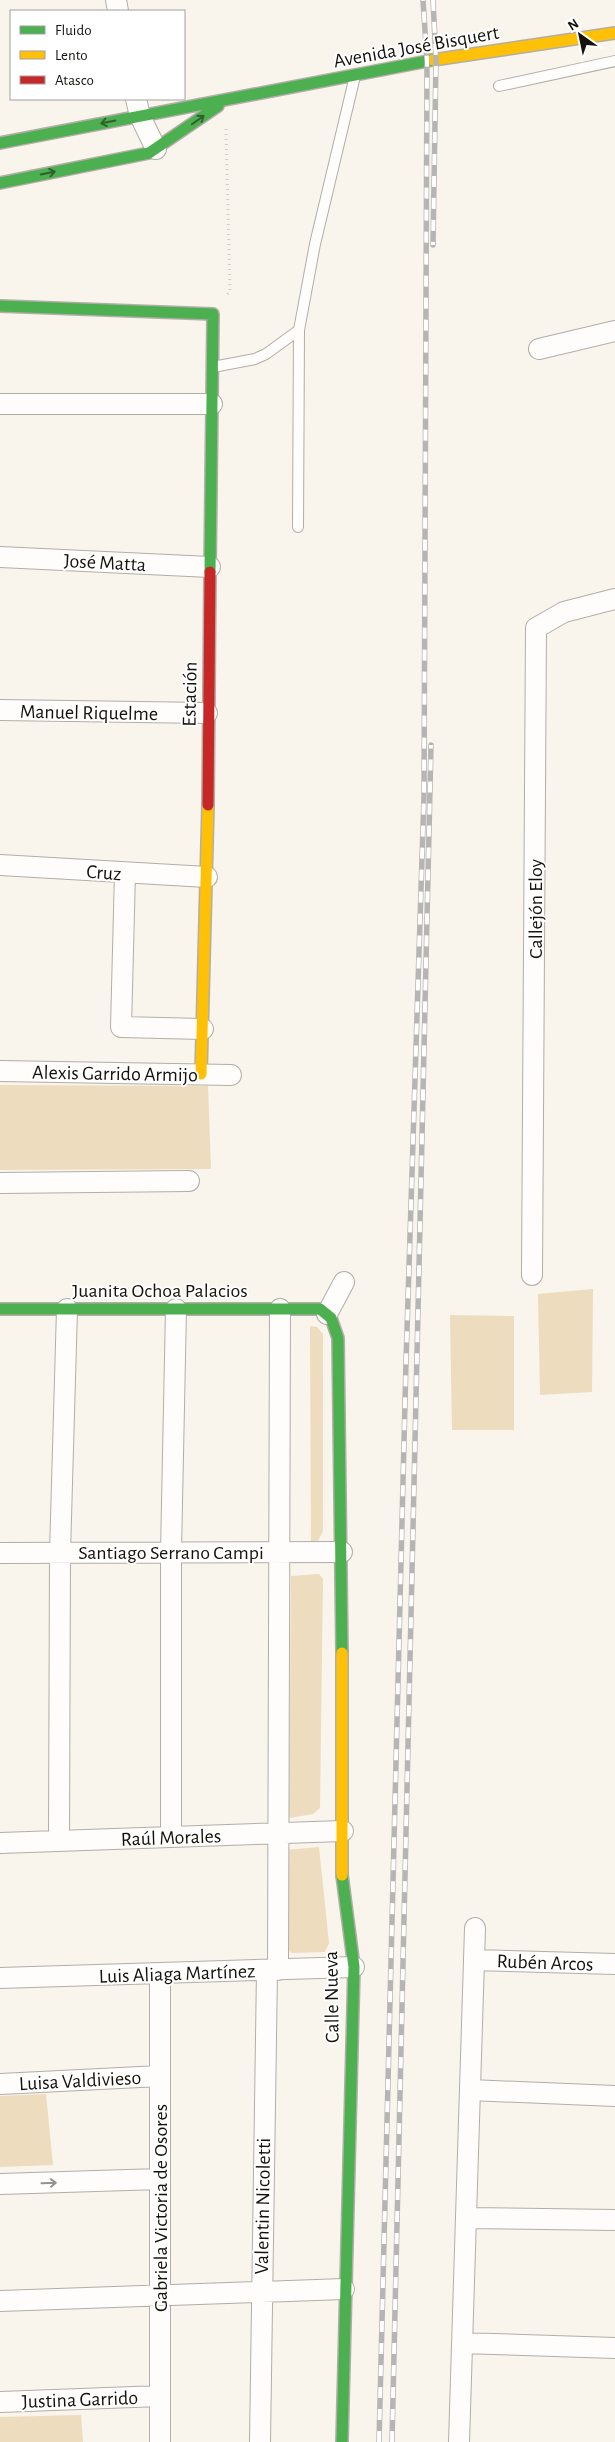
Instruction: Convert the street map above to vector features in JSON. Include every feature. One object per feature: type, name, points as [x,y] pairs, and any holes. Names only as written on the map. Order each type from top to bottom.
[{"type":"street","name":"Avenida José Bisquert","points":[[0,143],[138,107],[225,101],[436,60],[615,33]]},
{"type":"street","name":"Avenida José Bisquert","points":[[0,183],[149,153],[225,101]]},
{"type":"street","points":[[138,107],[156,148]]},
{"type":"street","points":[[0,306],[213,314]]},
{"type":"street","name":"Estación","points":[[201,1074],[207,877],[207,713],[213,314]]},
{"type":"street","points":[[539,349],[615,332]]},
{"type":"street","points":[[0,404],[212,404]]},
{"type":"street","name":"José Matta","points":[[0,557],[210,567]]},
{"type":"street","name":"Callejón Eloy","points":[[532,1275],[536,628],[564,612],[615,599]]},
{"type":"street","name":"Manuel Riquelme","points":[[0,710],[207,713]]},
{"type":"street","name":"Cruz","points":[[0,865],[207,877]]},
{"type":"street","points":[[125,873],[121,1027],[203,1029]]},
{"type":"street","name":"Alexis Garrido Armijo","points":[[0,1071],[230,1074]]},
{"type":"street","points":[[0,1183],[189,1181]]},
{"type":"street","points":[[323,1312],[344,1282]]},
{"type":"street","name":"Juanita Ochoa Palacios","points":[[0,1309],[280,1309],[323,1312]]},
{"type":"street","points":[[59,1840],[60,1553],[66,1309]]},
{"type":"street","points":[[171,1837],[171,1552],[176,1309]]},
{"type":"street","name":"Valentin Nicoletti","points":[[260,2442],[261,2292],[279,1833],[280,1309]]},
{"type":"street","name":"Calle Nueva","points":[[323,1312],[331,1318],[338,1338],[342,1552],[342,1887],[354,1968],[344,2289],[342,2442]]},
{"type":"street","name":"Santiago Serrano Campi","points":[[0,1553],[342,1552]]},
{"type":"street","name":"Raúl Morales","points":[[0,1842],[343,1831]]},
{"type":"street","points":[[459,2442],[475,1928]]},
{"type":"street","name":"Rubén Arcos","points":[[475,1960],[615,1964]]},
{"type":"street","name":"Luis Aliaga Martínez","points":[[0,1978],[354,1968]]},
{"type":"street","name":"Gabriela Victoria de Osores","points":[[160,1973],[160,2442]]},
{"type":"street","name":"Luisa Valdivieso","points":[[0,2084],[160,2076]]},
{"type":"street","points":[[470,2090],[615,2096]]},
{"type":"street","points":[[0,2184],[160,2179]]},
{"type":"street","points":[[466,2218],[615,2220]]},
{"type":"street","points":[[0,2301],[344,2289]]},
{"type":"street","points":[[462,2343],[615,2348]]},
{"type":"street","name":"Justina Garrido","points":[[0,2402],[160,2396]]},
{"type":"lane","points":[[499,86],[615,61]]},
{"type":"lane","points":[[298,527],[299,330],[315,244],[355,75]]},
{"type":"lane","points":[[212,367],[255,359],[266,354],[299,330]]},
{"type":"path","points":[[213,314],[230,291],[225,101]]},
{"type":"shaded area","points":[[0,1085],[208,1086],[211,1169],[0,1170]]},
{"type":"shaded area","points":[[593,1289],[592,1392],[540,1395],[538,1294]]},
{"type":"shaded area","points":[[450,1315],[514,1316],[514,1430],[452,1430]]},
{"type":"shaded area","points":[[310,1326],[317,1327],[323,1334],[323,1531],[318,1541],[311,1543]]},
{"type":"shaded area","points":[[319,1574],[323,1579],[320,1808],[313,1814],[289,1818],[291,1576]]},
{"type":"shaded area","points":[[319,1847],[329,1943],[325,1952],[292,1953],[286,1948],[286,1850]]},
{"type":"shaded area","points":[[46,2094],[53,2165],[0,2167],[0,2096]]},
{"type":"shaded area","points":[[81,2415],[83,2442],[0,2442],[0,2417]]},
{"type":"railway","points":[[379,2442],[406,1362],[424,795],[427,61],[423,0]]},
{"type":"railway","points":[[433,0],[436,60],[433,245]]},
{"type":"railway","points":[[392,2442],[431,745]]},
{"type":"traffic: fast","points":[[0,143],[433,60]]},
{"type":"traffic: fast","points":[[0,183],[149,153],[218,106]]},
{"type":"traffic: fast","points":[[0,306],[213,314],[210,572]]},
{"type":"traffic: fast","points":[[0,1309],[320,1309],[331,1318],[338,1338],[342,1653]]},
{"type":"traffic: fast","points":[[342,1875],[354,1967],[342,2442]]},
{"type":"traffic: slow","points":[[433,60],[615,33]]},
{"type":"traffic: slow","points":[[201,1074],[208,805]]},
{"type":"traffic: slow","points":[[342,1653],[342,1875]]},
{"type":"traffic: jam","points":[[208,805],[210,572]]}]
